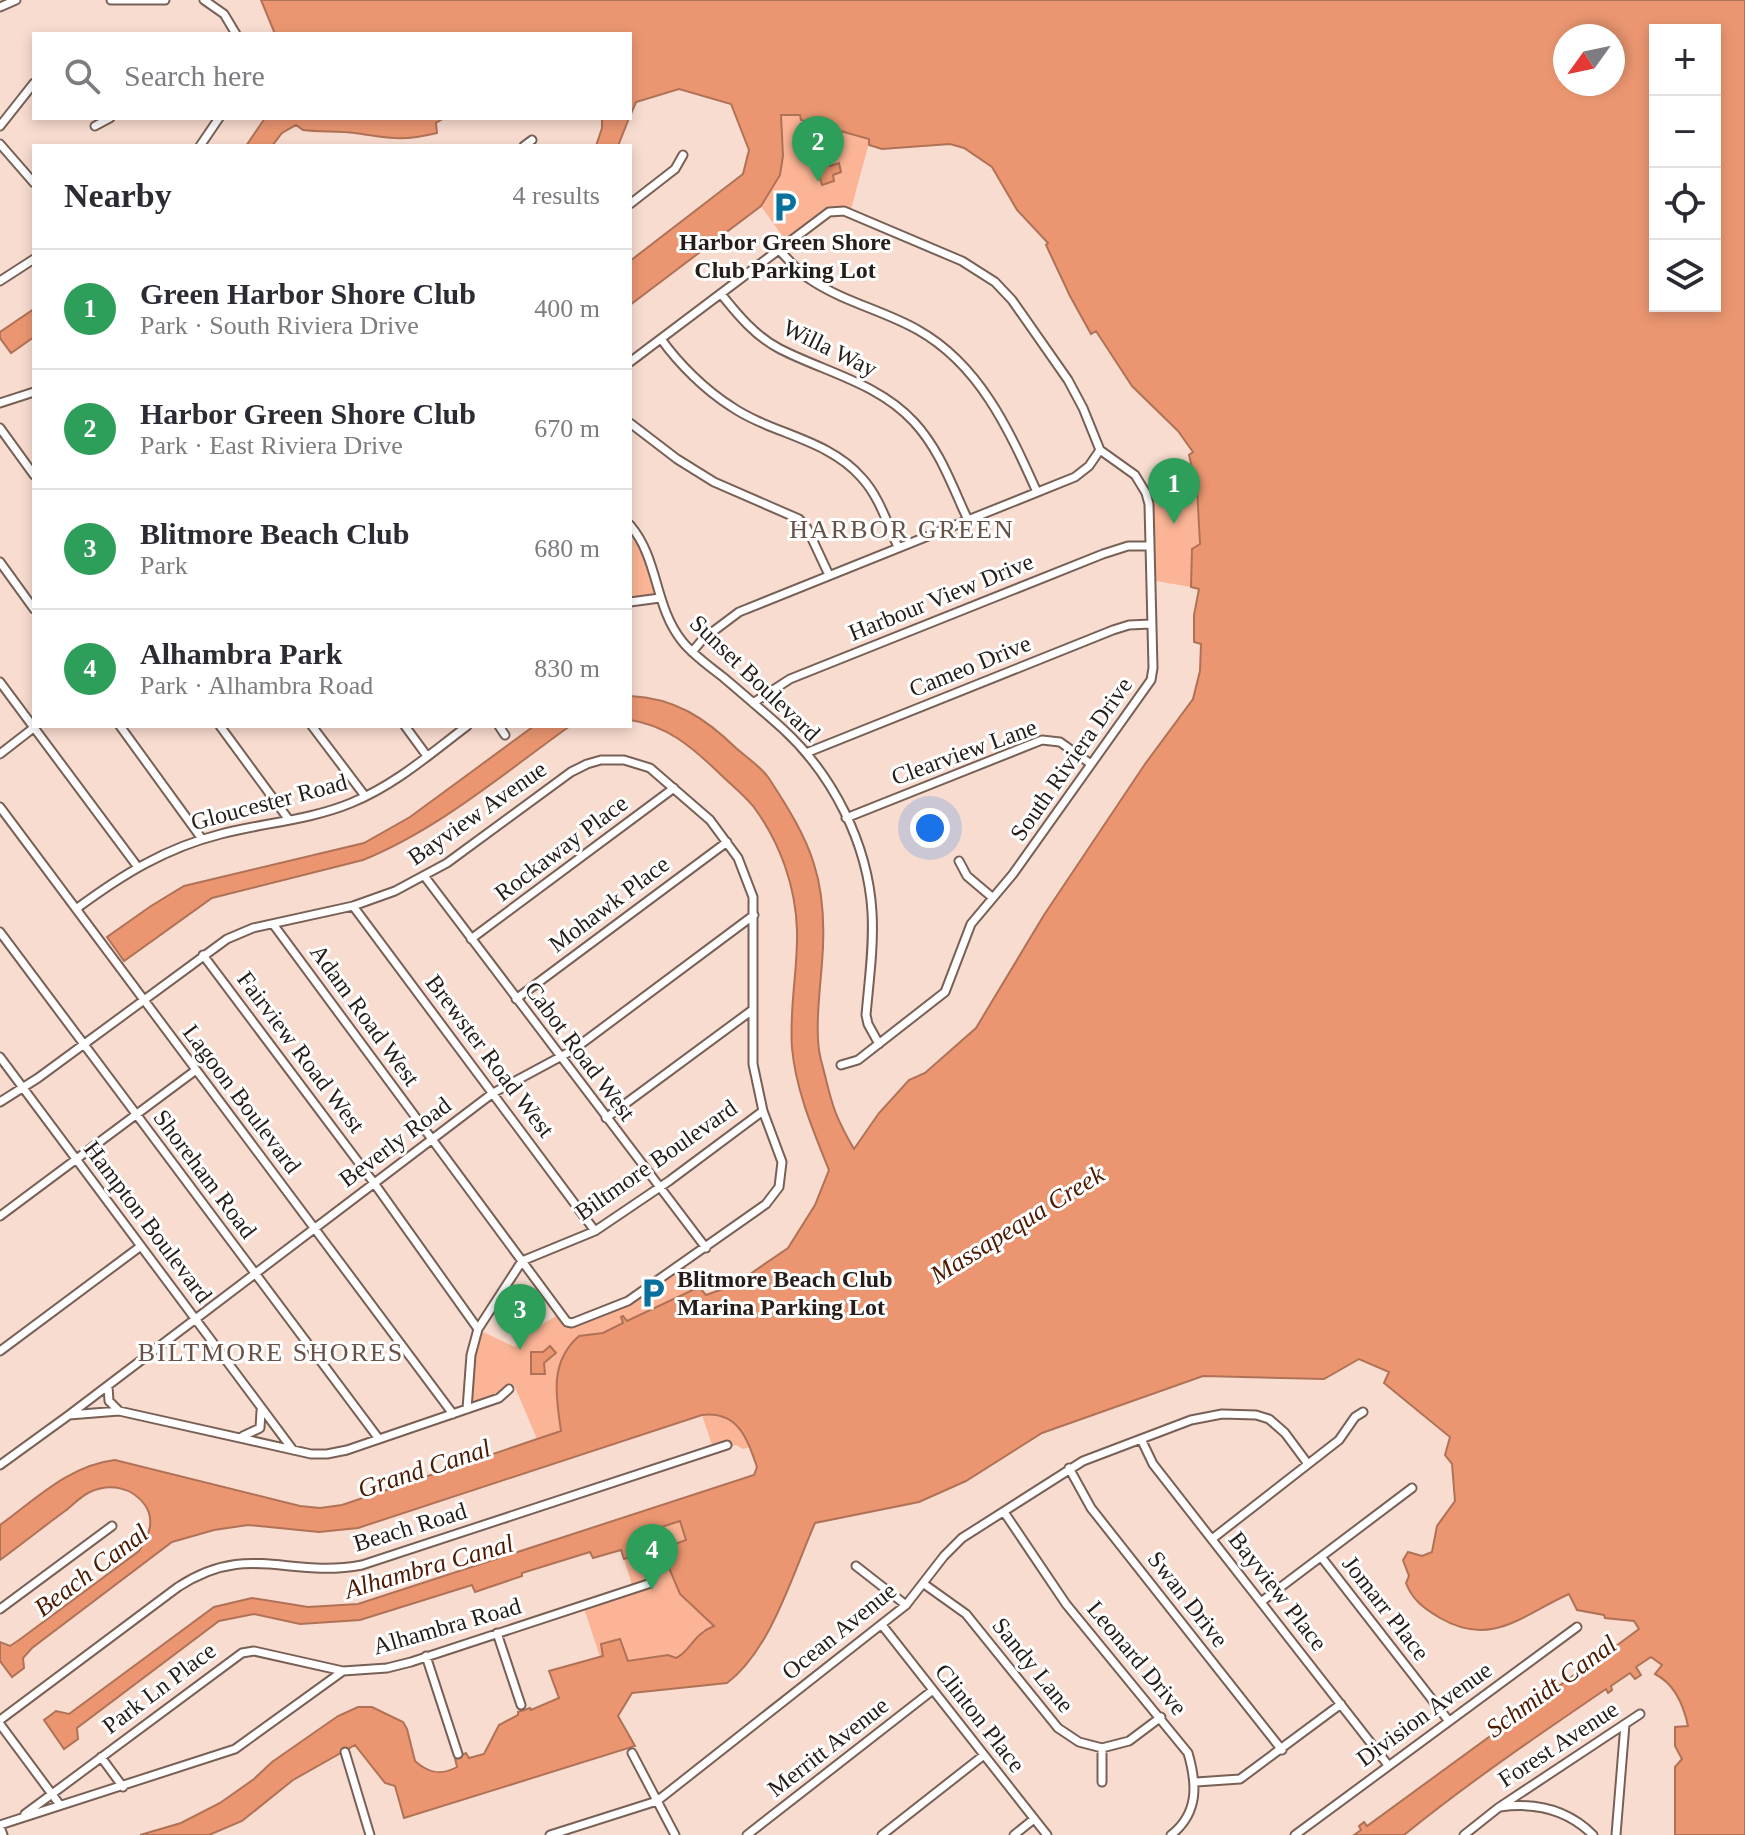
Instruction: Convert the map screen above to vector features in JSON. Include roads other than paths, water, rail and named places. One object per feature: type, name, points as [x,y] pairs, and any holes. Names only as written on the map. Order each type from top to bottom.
[{"type":"street","points":[[0,7],[16,0]]},
{"type":"street","points":[[111,0],[165,0]]},
{"type":"street","points":[[204,0],[224,14],[235,32]]},
{"type":"street","points":[[0,126],[32,86]]},
{"type":"street","points":[[95,126],[106,120]]},
{"type":"street","points":[[201,144],[218,120]]},
{"type":"street","points":[[527,144],[532,140]]},
{"type":"street","points":[[0,144],[32,181]]},
{"type":"street","points":[[632,202],[675,169],[683,155]]},
{"type":"street","points":[[632,361],[829,212],[844,211],[962,261],[995,282],[1012,300],[1068,380],[1100,450],[1089,466],[1075,477],[739,612],[703,639],[692,652]]},
{"type":"street","points":[[780,251],[813,282],[919,330],[965,368],[1008,426],[1037,492]]},
{"type":"street","points":[[0,281],[32,260]]},
{"type":"street","name":"Willa Way","points":[[721,294],[746,325],[777,348],[872,388],[914,421],[937,453],[968,520]]},
{"type":"street","points":[[661,339],[676,360],[732,407],[834,454],[859,474],[873,492],[898,547]]},
{"type":"street","points":[[0,403],[32,393]]},
{"type":"street","points":[[632,425],[677,459],[714,482],[799,519],[807,528],[829,575]]},
{"type":"street","points":[[0,428],[32,472]]},
{"type":"street","name":"South Riviera Drive","points":[[841,1065],[858,1060],[945,992],[965,934],[1013,874],[1151,680],[1149,504],[1146,493],[1128,468],[1100,450]]},
{"type":"street","name":"Sunset Boulevard","points":[[632,528],[646,548],[670,624],[692,652],[806,753],[835,793],[861,852],[869,887],[872,938],[866,1015],[879,1044]]},
{"type":"street","name":"Harbour View Drive","points":[[753,703],[790,679],[1075,565],[1128,546],[1149,546]]},
{"type":"street","points":[[0,562],[32,606]]},
{"type":"street","points":[[632,602],[660,598]]},
{"type":"street","name":"Cameo Drive","points":[[806,753],[1113,630],[1129,625],[1151,624]]},
{"type":"street","points":[[0,682],[32,723]]},
{"type":"street","points":[[0,754],[34,728]]},
{"type":"street","points":[[36,728],[137,866]]},
{"type":"street","points":[[121,728],[202,839]]},
{"type":"street","points":[[221,728],[289,820]]},
{"type":"street","points":[[314,728],[365,796]]},
{"type":"street","points":[[406,728],[427,756]]},
{"type":"street","name":"Gloucester Road","points":[[76,909],[137,866],[171,850],[202,839],[349,804],[399,778],[464,728]]},
{"type":"street","points":[[500,728],[505,735]]},
{"type":"street","name":"Clearview Lane","points":[[846,818],[1042,740],[1060,742],[1091,764]]},
{"type":"street","name":"Bayview Avenue","points":[[0,1102],[203,955],[238,934],[353,906],[395,891],[460,855],[571,772],[587,764],[612,759],[638,763],[655,771],[710,820],[738,858],[747,879],[754,915],[753,1064],[763,1111],[782,1162],[779,1187],[766,1204],[628,1301],[569,1323]]},
{"type":"street","name":"Rockaway Place","points":[[471,939],[674,788]]},
{"type":"street","name":"Lagoon Boulevard","points":[[0,807],[453,1414]]},
{"type":"street","name":"Mohawk Place","points":[[516,999],[727,842]]},
{"type":"street","points":[[959,861],[967,876],[993,898]]},
{"type":"street","name":"Cabot Road West","points":[[425,877],[559,1058],[706,1248]]},
{"type":"street","name":"Brewster Road West","points":[[353,906],[595,1231]]},
{"type":"street","name":"Beverly Road","points":[[69,1415],[493,1093],[559,1058],[754,915]]},
{"type":"street","name":"Adam Road West","points":[[273,924],[569,1323]]},
{"type":"street","name":"Shoreham Road","points":[[0,932],[379,1439]]},
{"type":"street","name":"Fairview Road West","points":[[203,955],[374,1183],[478,1329]]},
{"type":"street","points":[[606,1118],[751,1011]]},
{"type":"street","name":"Hampton Boulevard","points":[[0,1057],[293,1450]]},
{"type":"street","points":[[0,1216],[196,1070]]},
{"type":"street","name":"Biltmore Boulevard","points":[[522,1261],[595,1231],[763,1111]]},
{"type":"street","points":[[0,1351],[141,1246]]},
{"type":"street","points":[[467,1409],[471,1355],[478,1329],[522,1261]]},
{"type":"street","points":[[109,1385],[109,1401],[119,1411]]},
{"type":"street","points":[[0,1465],[69,1415],[119,1411],[293,1450],[327,1454],[499,1398],[509,1389]]},
{"type":"street","points":[[241,1437],[260,1428],[261,1409]]},
{"type":"street","points":[[1212,1539],[1339,1440],[1355,1417],[1363,1412]]},
{"type":"street","name":"Ocean Avenue","points":[[550,1835],[657,1801],[906,1605],[962,1538],[1069,1468],[1204,1417],[1256,1415],[1277,1424],[1308,1464]]},
{"type":"street","name":"Bayview Place","points":[[1141,1439],[1153,1464],[1388,1765]]},
{"type":"street","name":"Beach Road","points":[[0,1722],[178,1587],[208,1570],[250,1561],[313,1569],[362,1565],[727,1445]]},
{"type":"street","name":"Swan Drive","points":[[1069,1468],[1091,1508],[1282,1750]]},
{"type":"street","points":[[1261,1602],[1412,1488]]},
{"type":"street","name":"Leonard Drive","points":[[1004,1512],[1066,1604],[1188,1753],[1196,1782]]},
{"type":"street","points":[[0,1609],[112,1526]]},
{"type":"street","name":"Jomarr Place","points":[[1322,1558],[1448,1720]]},
{"type":"street","points":[[856,1566],[906,1605]]},
{"type":"street","name":"Alhambra Road","points":[[343,1671],[387,1668],[648,1584]]},
{"type":"street","name":"Sandy Lane","points":[[924,1584],[966,1614],[1058,1728],[1079,1742],[1102,1748]]},
{"type":"street","name":"Clinton Place","points":[[882,1625],[1047,1835]]},
{"type":"street","name":"Division Avenue","points":[[1295,1835],[1577,1627]]},
{"type":"street","points":[[497,1633],[521,1705]]},
{"type":"street","name":"Park Ln Place","points":[[19,1819],[242,1653],[254,1651],[343,1671]]},
{"type":"street","points":[[426,1656],[458,1754]]},
{"type":"street","points":[[3,1835],[0,1826],[235,1749],[343,1671]]},
{"type":"street","name":"Merritt Avenue","points":[[747,1835],[933,1690]]},
{"type":"street","points":[[1171,1835],[1191,1809],[1196,1782],[1240,1779],[1341,1704]]},
{"type":"street","name":"Forest Avenue","points":[[1464,1835],[1498,1808],[1640,1714]]},
{"type":"street","points":[[1102,1782],[1102,1748],[1129,1741],[1161,1717]]},
{"type":"street","points":[[0,1722],[60,1805]]},
{"type":"street","points":[[1616,1835],[1625,1724]]},
{"type":"street","points":[[345,1752],[370,1835]]},
{"type":"street","points":[[632,1753],[675,1835]]},
{"type":"street","points":[[882,1835],[984,1755]]},
{"type":"street","points":[[101,1757],[123,1787]]},
{"type":"street","name":"Forest Avenue","points":[[1498,1808],[1521,1804],[1550,1809],[1577,1819],[1593,1835]]},
{"type":"street","points":[[1014,1835],[1034,1819]]},
{"type":"water","name":"Massapequa Creek","points":[[261,0],[1745,0],[1745,1835],[1675,1835],[1675,1767],[1682,1759],[1675,1746],[1675,1727],[1688,1726],[1678,1697],[1655,1674],[1662,1665],[1651,1657],[1636,1667],[1641,1675],[1635,1679],[1630,1673],[1611,1686],[1612,1690],[1608,1693],[1606,1689],[1478,1778],[1404,1835],[1354,1835],[1361,1830],[1359,1826],[1364,1822],[1367,1826],[1585,1667],[1597,1652],[1601,1657],[1639,1629],[1634,1621],[1605,1618],[1604,1615],[1577,1610],[1569,1594],[1521,1619],[1491,1629],[1475,1630],[1459,1626],[1420,1604],[1406,1583],[1409,1576],[1403,1560],[1408,1552],[1422,1556],[1432,1552],[1437,1526],[1455,1501],[1452,1464],[1445,1455],[1450,1437],[1384,1383],[1389,1372],[1359,1359],[1324,1379],[1203,1376],[1042,1433],[966,1481],[919,1502],[815,1523],[768,1631],[743,1669],[727,1683],[632,1693],[618,1716],[635,1746],[404,1818],[395,1786],[385,1783],[355,1745],[293,1780],[242,1821],[209,1835],[140,1835],[181,1823],[220,1803],[338,1716],[358,1707],[372,1707],[403,1722],[415,1761],[430,1771],[446,1772],[457,1767],[455,1758],[466,1753],[469,1758],[484,1754],[499,1725],[518,1715],[518,1712],[559,1698],[549,1671],[603,1656],[601,1644],[620,1639],[628,1661],[668,1655],[676,1658],[714,1626],[680,1594],[661,1549],[686,1540],[680,1521],[646,1532],[651,1550],[624,1559],[621,1550],[593,1558],[590,1552],[522,1573],[522,1576],[475,1592],[472,1585],[360,1620],[300,1624],[254,1614],[219,1621],[77,1728],[78,1739],[64,1749],[44,1720],[56,1711],[69,1714],[214,1607],[252,1598],[308,1607],[358,1604],[754,1475],[757,1467],[749,1446],[733,1422],[724,1417],[702,1415],[358,1528],[319,1532],[248,1525],[214,1530],[172,1542],[32,1648],[23,1658],[24,1668],[12,1677],[0,1661],[0,1642],[10,1646],[19,1640],[139,1551],[148,1535],[150,1517],[140,1499],[120,1488],[98,1489],[83,1496],[0,1560],[0,1525],[68,1476],[115,1460],[300,1506],[320,1508],[342,1505],[561,1431],[557,1393],[559,1369],[569,1346],[579,1336],[603,1333],[623,1323],[623,1316],[627,1321],[699,1287],[706,1295],[734,1285],[788,1248],[815,1205],[829,1170],[806,1110],[794,1064],[792,1018],[797,931],[790,882],[779,850],[753,806],[678,738],[632,720],[632,696],[675,705],[701,719],[757,765],[796,822],[814,863],[823,908],[819,1050],[835,1111],[854,1149],[879,1113],[909,1080],[925,1073],[976,1028],[1044,915],[1145,764],[1193,699],[1200,671],[1201,644],[1194,642],[1194,615],[1199,589],[1191,587],[1192,549],[1200,544],[1197,488],[1189,455],[1193,452],[1178,431],[1132,386],[1096,331],[1091,334],[1070,296],[1046,245],[1048,243],[1017,210],[992,167],[964,148],[950,144],[882,149],[869,145],[869,139],[801,120],[800,115],[781,115],[783,156],[780,175],[761,206],[632,303],[632,259],[743,174],[749,150],[731,104],[679,89],[636,102],[632,111],[632,32],[274,32]]},
{"type":"water","points":[[264,120],[441,120],[436,123],[437,133],[414,138],[303,130],[296,125],[282,133],[274,144],[247,144]]},
{"type":"water","points":[[602,120],[628,120],[619,144],[597,144]]},
{"type":"water","points":[[828,159],[830,166],[839,163],[841,172],[833,175],[834,181],[822,185],[815,163]]},
{"type":"water","points":[[32,310],[32,338],[11,353],[0,338],[0,332]]},
{"type":"water","points":[[531,728],[567,728],[418,833],[363,860],[212,898],[124,961],[107,937],[184,886],[364,843],[410,817]]},
{"type":"water","points":[[550,1346],[556,1353],[544,1363],[545,1374],[531,1374],[531,1352],[543,1352]]},
{"type":"place","name":"Harbor Green Shore Club","points":[[818,182]]},
{"type":"place","name":"Harbor Green Shore Club Parking Lot","points":[[785,207]]},
{"type":"place","name":"Green Harbor Shore Club","points":[[1174,524]]},
{"type":"place","name":"Blitmore Beach Club Marina Parking Lot","points":[[653,1293]]},
{"type":"place","name":"Blitmore Beach Club","points":[[520,1350]]},
{"type":"place","name":"Alhambra Park","points":[[652,1590]]},
{"type":"district","name":"HARBOR GREEN","points":[[902,529]]},
{"type":"district","name":"BILTMORE SHORES","points":[[271,1352]]},
{"type":"water label","name":"Grand Canal","points":[[424,1468]]},
{"type":"water label","name":"Alhambra Canal","points":[[429,1566]]},
{"type":"water label","name":"Beach Canal","points":[[91,1570]]},
{"type":"water label","name":"Schmidt Canal","points":[[1551,1686]]}]
